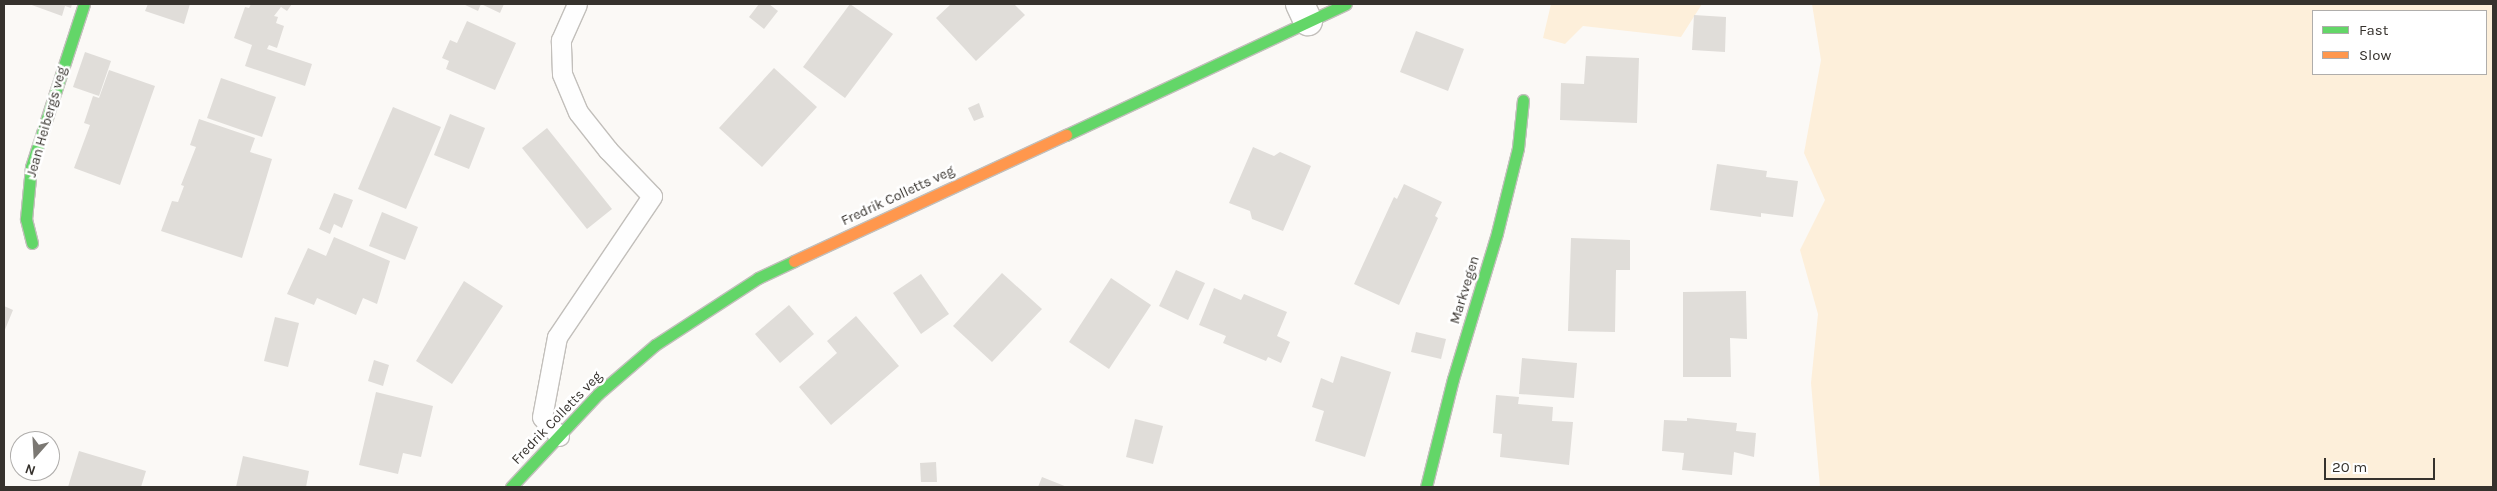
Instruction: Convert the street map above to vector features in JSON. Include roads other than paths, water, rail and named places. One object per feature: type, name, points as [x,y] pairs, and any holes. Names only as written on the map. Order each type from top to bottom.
[{"type":"street","name":"Jean Heibergs veg","points":[[32,243],[26,219],[31,167],[84,4]]},
{"type":"street","name":"Fredrik Colletts veg","points":[[511,487],[598,394],[655,345],[758,278],[1304,12],[1346,4]]},
{"type":"street","name":"Markvegen","points":[[1426,487],[1453,379],[1497,233],[1518,148],[1523,100]]},
{"type":"lane","points":[[559,436],[542,417],[557,337],[652,196],[608,150],[578,112],[562,74],[561,40],[577,4]]}]
